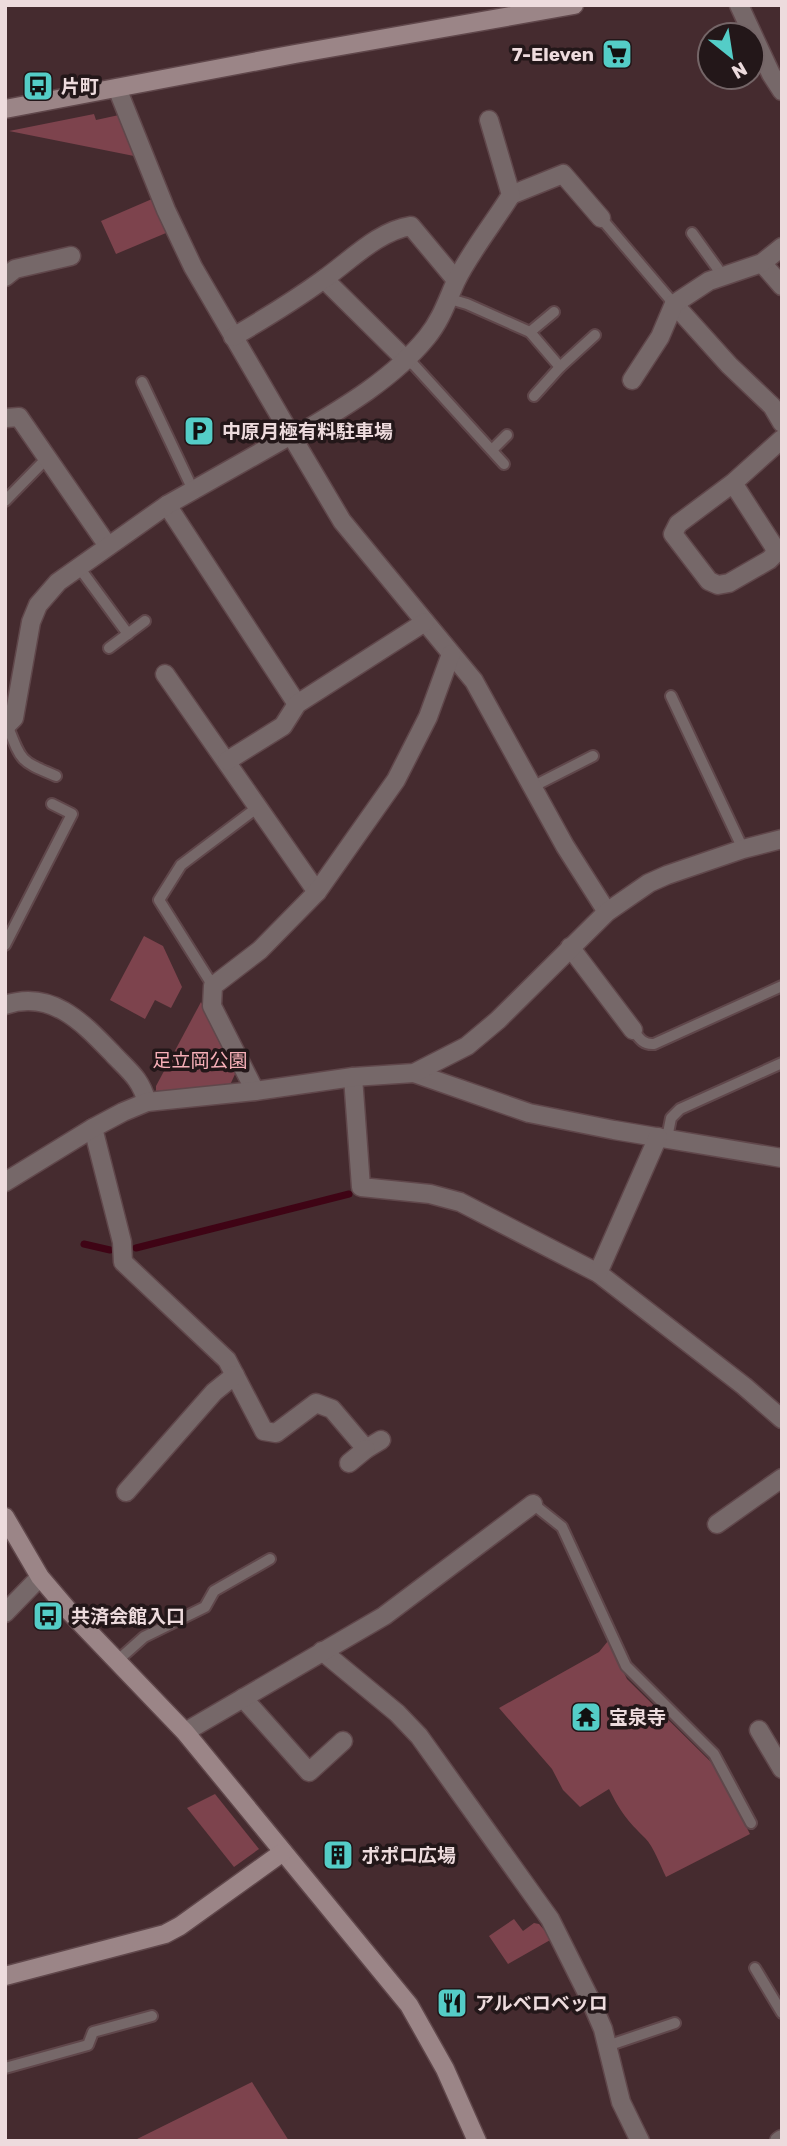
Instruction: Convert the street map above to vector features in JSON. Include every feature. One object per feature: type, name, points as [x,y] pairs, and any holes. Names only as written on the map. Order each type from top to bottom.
[{"type":"street","points":[[5,108],[491,12],[574,5]]},
{"type":"street","points":[[739,5],[771,74],[782,91]]},
{"type":"street","points":[[117,88],[166,210],[193,267],[291,436],[342,521],[474,681],[565,846],[607,912]]},
{"type":"street","points":[[489,120],[512,195]]},
{"type":"street","points":[[6,727],[14,718],[31,622],[38,605],[58,582],[167,505],[299,434],[355,400],[405,359],[428,336],[450,299],[456,280],[512,195],[563,174],[601,218]]},
{"type":"street","points":[[233,337],[324,279],[366,246],[411,226],[456,280]]},
{"type":"street","points":[[632,380],[660,337],[674,304],[709,281],[762,262],[782,247]]},
{"type":"street","points":[[5,277],[15,269],[71,256]]},
{"type":"street","points":[[762,262],[782,286]]},
{"type":"street","points":[[324,279],[405,359]]},
{"type":"street","points":[[674,304],[729,365],[772,406],[782,423]]},
{"type":"street","points":[[6,419],[19,417],[108,546]]},
{"type":"street","points":[[733,483],[776,553],[769,560],[729,583],[718,585],[709,581],[673,534],[678,524],[733,483],[782,439]]},
{"type":"street","points":[[167,505],[297,704]]},
{"type":"street","points":[[227,761],[284,726],[297,704],[425,622]]},
{"type":"street","points":[[255,1091],[212,1006],[213,986],[260,950],[317,892],[397,780],[428,717],[452,654]]},
{"type":"street","points":[[165,674],[317,892]]},
{"type":"street","points":[[414,1073],[467,1046],[498,1020],[607,912],[649,883],[667,874],[782,839]]},
{"type":"street","points":[[570,947],[633,1030]]},
{"type":"street","points":[[5,1006],[29,1001],[42,1002],[74,1016],[141,1083],[147,1102]]},
{"type":"street","points":[[5,1182],[93,1128],[147,1102],[353,1077],[414,1073],[529,1113],[782,1158]]},
{"type":"street","points":[[353,1077],[361,1186],[430,1194],[460,1202],[598,1273],[744,1386],[782,1419]]},
{"type":"street","points":[[93,1128],[122,1242],[123,1262],[227,1360],[264,1431],[276,1433],[316,1403],[332,1409],[374,1444],[348,1463]]},
{"type":"street","points":[[598,1273],[662,1138]]},
{"type":"street","points":[[126,1492],[158,1468],[214,1392],[234,1375]]},
{"type":"street","points":[[717,1524],[782,1478]]},
{"type":"street","points":[[185,1732],[384,1616],[533,1504]]},
{"type":"street","points":[[5,1517],[40,1577],[185,1732],[409,2006],[445,2069],[477,2141]]},
{"type":"street","points":[[5,1614],[40,1577]]},
{"type":"street","points":[[323,1651],[397,1713],[427,1747],[550,1919],[590,1999],[607,2046],[621,2102],[640,2141]]},
{"type":"street","points":[[243,1698],[309,1772],[343,1741]]},
{"type":"street","points":[[759,1730],[782,1769]]},
{"type":"street","points":[[5,1976],[165,1934],[283,1852]]},
{"type":"lane","points":[[601,218],[674,304]]},
{"type":"lane","points":[[692,233],[723,276]]},
{"type":"lane","points":[[450,299],[530,332],[560,367]]},
{"type":"lane","points":[[530,332],[554,312]]},
{"type":"lane","points":[[534,396],[560,367],[595,335]]},
{"type":"lane","points":[[405,359],[414,365],[504,464]]},
{"type":"lane","points":[[142,382],[193,490]]},
{"type":"lane","points":[[492,450],[507,435]]},
{"type":"lane","points":[[5,501],[48,457]]},
{"type":"lane","points":[[78,566],[128,634]]},
{"type":"lane","points":[[109,648],[145,621]]},
{"type":"lane","points":[[671,696],[743,849]]},
{"type":"lane","points":[[6,727],[26,763],[56,776]]},
{"type":"lane","points":[[534,786],[593,756]]},
{"type":"lane","points":[[5,945],[72,814],[52,804]]},
{"type":"lane","points":[[213,986],[159,900],[181,865],[258,807]]},
{"type":"lane","points":[[633,1030],[641,1041],[654,1044],[782,986]]},
{"type":"lane","points":[[662,1138],[671,1118],[680,1110],[782,1063]]},
{"type":"lane","points":[[533,1504],[562,1527],[626,1666],[714,1754],[751,1822]]},
{"type":"lane","points":[[117,1661],[144,1637],[205,1607],[214,1591],[270,1559]]},
{"type":"lane","points":[[755,1968],[782,2013]]},
{"type":"lane","points":[[770,1993],[782,1986]]},
{"type":"lane","points":[[5,2068],[88,2045],[93,2032],[152,2016]]},
{"type":"lane","points":[[607,2046],[675,2023]]},
{"type":"green space","points":[[94,114],[96,120],[119,115],[134,156],[9,131]]},
{"type":"green space","points":[[152,199],[166,233],[116,254],[101,221]]},
{"type":"green space","points":[[144,936],[163,946],[182,987],[171,1008],[155,1000],[145,1019],[110,1000]]},
{"type":"green space","name":"足立岡公園","points":[[201,1002],[236,1072],[230,1085],[156,1092],[156,1086]]},
{"type":"green space","points":[[608,1641],[627,1679],[715,1766],[750,1834],[666,1877],[651,1846],[625,1816],[609,1789],[580,1807],[563,1790],[552,1769],[499,1708],[599,1652]]},
{"type":"green space","points":[[215,1794],[259,1849],[234,1867],[187,1808]]},
{"type":"green space","points":[[514,1919],[523,1931],[534,1923],[539,1924],[552,1939],[508,1964],[489,1936]]},
{"type":"green space","points":[[252,2082],[289,2141],[133,2141]]},
{"type":"waterway","points":[[136,1248],[349,1194]]},
{"type":"waterway","points":[[84,1244],[110,1250]]},
{"type":"place","name":"7-Eleven","points":[[617,54]]},
{"type":"place","name":"片町","points":[[38,86]]},
{"type":"place","name":"中原月極有料駐車場","points":[[199,431]]},
{"type":"place","name":"共済会館入口","points":[[48,1616]]},
{"type":"place","name":"宝泉寺","points":[[586,1717]]},
{"type":"place","name":"ポポロ広場","points":[[338,1855]]},
{"type":"place","name":"アルベロベッロ","points":[[452,2003]]}]
